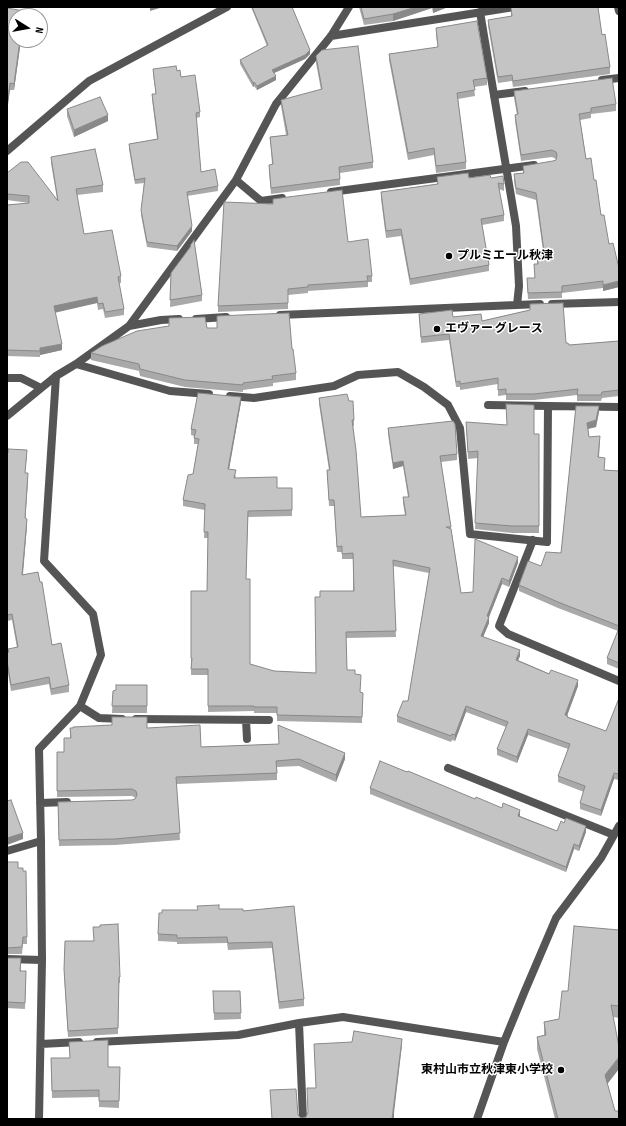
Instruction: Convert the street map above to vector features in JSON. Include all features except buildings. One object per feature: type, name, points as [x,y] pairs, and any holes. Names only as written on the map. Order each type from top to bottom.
[{"type":"street","points":[[7,151],[89,81],[227,7]]},
{"type":"street","points":[[7,416],[56,376],[76,364],[129,326],[236,180],[276,104],[332,36],[349,7]]},
{"type":"street","points":[[332,36],[514,7]]},
{"type":"street","points":[[618,7],[619,11]]},
{"type":"street","points":[[480,12],[516,226],[519,286],[517,305]]},
{"type":"street","points":[[596,81],[619,78]]},
{"type":"street","points":[[494,95],[533,90]]},
{"type":"street","points":[[324,193],[545,163]]},
{"type":"street","points":[[236,180],[261,201],[293,197]]},
{"type":"street","points":[[272,315],[619,302]]},
{"type":"street","points":[[129,326],[161,320],[233,317]]},
{"type":"street","points":[[76,364],[170,391],[254,398],[334,386],[358,375],[398,372],[424,387],[448,405],[460,428],[470,534],[547,542],[548,406]]},
{"type":"street","points":[[39,1119],[42,960],[39,749],[80,706],[101,655],[93,614],[44,560],[56,376]]},
{"type":"street","points":[[7,378],[21,378],[41,388]]},
{"type":"street","points":[[488,405],[619,407]]},
{"type":"street","points":[[533,540],[499,626],[508,634],[619,681]]},
{"type":"street","points":[[80,706],[99,718],[269,720]]},
{"type":"street","points":[[246,720],[247,739]]},
{"type":"street","points":[[448,768],[614,835]]},
{"type":"street","points":[[40,803],[79,802]]},
{"type":"street","points":[[477,1119],[504,1042],[556,918],[601,858],[619,826]]},
{"type":"street","points":[[7,851],[41,841]]},
{"type":"street","points":[[7,959],[42,960]]},
{"type":"street","points":[[41,1044],[238,1035],[298,1023],[343,1017],[504,1042]]},
{"type":"street","points":[[298,1023],[303,1119]]},
{"type":"place","name":"プルミエール秋津","points":[[449,256]]},
{"type":"place","name":"エヴァー グレース","points":[[437,329]]},
{"type":"place","name":"東村山市立秋津東小学校","points":[[561,1070]]}]
